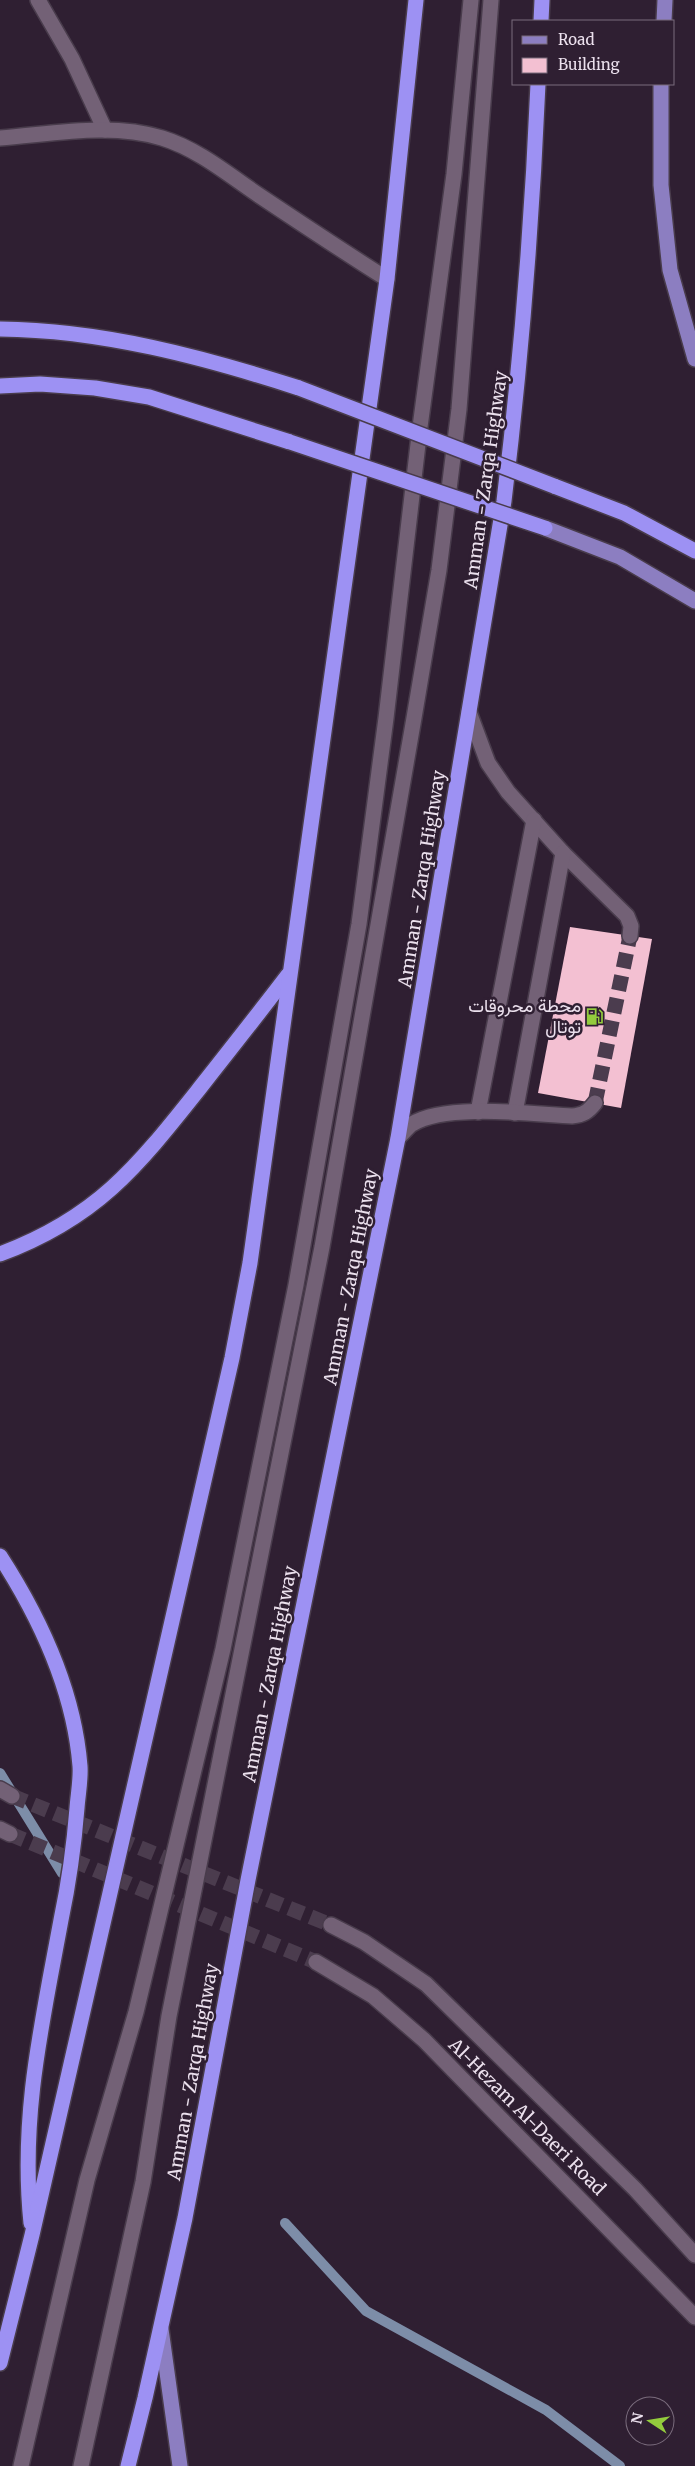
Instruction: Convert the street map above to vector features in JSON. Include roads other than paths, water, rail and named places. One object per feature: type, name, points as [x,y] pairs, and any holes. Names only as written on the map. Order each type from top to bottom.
[{"type":"highway","points":[[1,2356],[32,2235],[232,1358],[264,1167],[289,974],[359,487],[387,279],[416,0]]},
{"type":"highway","points":[[541,20],[542,0]]},
{"type":"highway","name":"Amman - Zarqa Highway","points":[[128,2466],[187,2208],[252,1861],[398,1138],[504,501],[527,289],[538,85]]},
{"type":"highway","points":[[0,329],[88,337],[159,349],[230,366],[299,388],[624,513],[695,551]]},
{"type":"highway","points":[[0,386],[40,384],[95,388],[149,397],[290,442],[545,528]]},
{"type":"highway","points":[[0,1254],[61,1227],[92,1206],[121,1181],[148,1154],[289,974]]},
{"type":"highway","points":[[0,1556],[34,1616],[56,1664],[72,1714],[80,1768],[72,1865],[35,2060],[29,2104],[28,2191],[32,2235]]},
{"type":"main road","points":[[664,20],[665,0]]},
{"type":"main road","points":[[662,85],[661,185],[670,270],[695,359]]},
{"type":"main road","points":[[545,528],[620,557],[695,601]]},
{"type":"main road","points":[[161,2327],[180,2466]]},
{"type":"street","points":[[38,0],[72,59],[105,130]]},
{"type":"street","points":[[21,2466],[87,2180],[136,2012],[222,1649],[300,1266],[361,914],[420,427],[454,174],[471,0]]},
{"type":"street","points":[[81,2466],[143,2182],[169,2016],[322,1247],[439,570],[459,409],[491,0]]},
{"type":"street","points":[[0,138],[105,130],[131,132],[162,138],[191,151],[338,249],[387,279]]},
{"type":"street","points":[[469,712],[488,763],[508,792],[564,853],[627,916],[631,926],[630,936]]},
{"type":"street","points":[[478,1112],[534,820]]},
{"type":"street","points":[[515,1113],[564,853]]},
{"type":"street","points":[[398,1138],[412,1125],[428,1118],[478,1112],[581,1115],[589,1111],[595,1103]]},
{"type":"street","name":"Al-Hezam Al-Daeri Road","points":[[331,1925],[364,1942],[426,1984],[635,2189],[695,2255]]},
{"type":"street","name":"Al-Hezam Al-Daeri Road","points":[[316,1962],[373,1996],[424,2040],[695,2317]]},
{"type":"waterway","points":[[0,1773],[62,1873]]},
{"type":"waterway","points":[[285,2223],[366,2311],[546,2410],[620,2466]]},
{"type":"tunnel","points":[[595,1103],[630,936]]},
{"type":"tunnel","points":[[12,1796],[331,1925]]},
{"type":"tunnel","points":[[10,1834],[316,1962]]},
{"type":"place","name":"محطة محروقات توتال","points":[[595,1016]]}]
